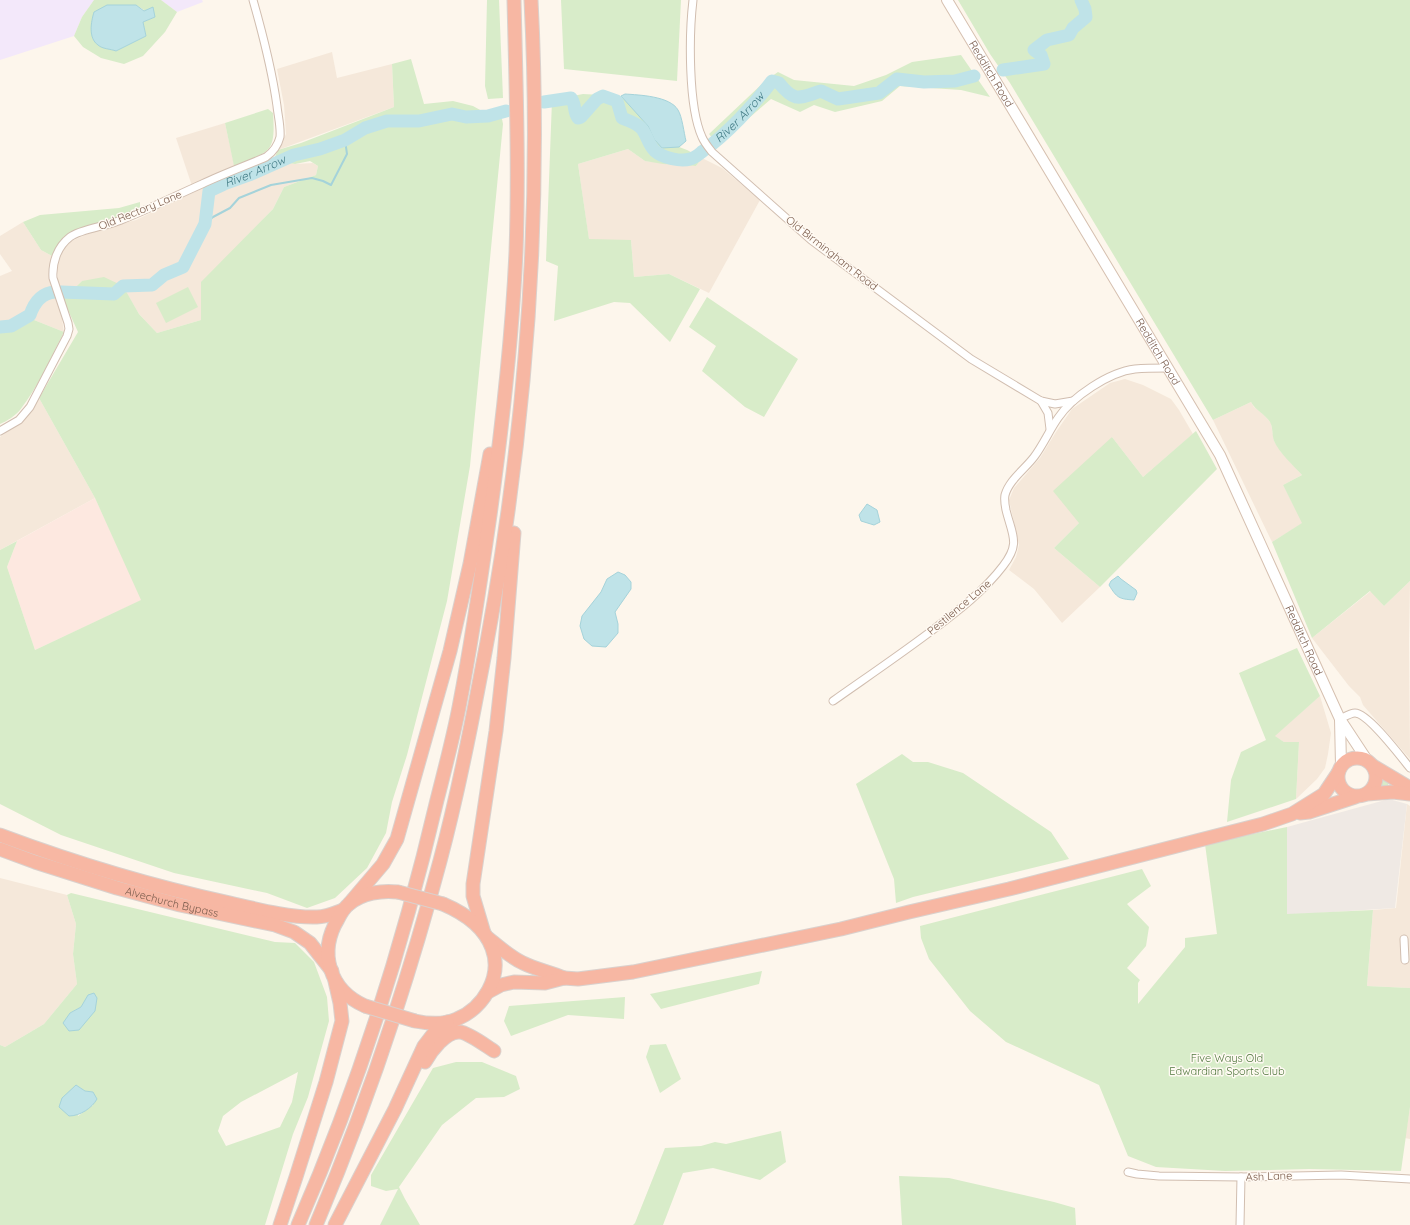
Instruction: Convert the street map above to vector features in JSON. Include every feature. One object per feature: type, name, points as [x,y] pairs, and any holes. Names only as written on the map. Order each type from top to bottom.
[{"type":"highway","points":[[298,1225],[314,1188],[370,1040],[406,922],[431,828],[460,706],[478,604],[499,452],[511,326],[516,251],[517,89],[514,0]]},
{"type":"highway","points":[[316,1225],[372,1084],[410,967],[440,860],[464,762],[487,647],[512,486],[528,328],[533,215],[534,125],[531,0]]},
{"type":"highway","points":[[280,1225],[326,1082],[342,1021],[334,976],[328,958],[328,947],[331,932],[346,907],[383,864],[397,839],[450,651],[470,564],[491,447],[505,391]]},
{"type":"highway","points":[[335,1225],[395,1109],[424,1046],[434,1033],[447,1022],[469,1013],[479,1003],[488,992],[494,974],[495,962],[493,949],[485,935],[473,896],[473,884],[496,731],[504,658],[514,535],[512,486]]},
{"type":"highway","points":[[488,992],[501,985],[514,982],[545,983],[564,978],[578,979],[633,972],[841,929],[1009,889],[1263,824],[1292,814],[1309,812],[1361,795],[1373,788],[1376,781],[1376,773],[1370,763],[1359,758],[1349,759],[1339,769],[1324,794],[1292,814]]},
{"type":"highway","name":"Redditch Road","points":[[1370,763],[1410,788]]},
{"type":"highway","points":[[1339,769],[1337,780],[1340,788],[1348,795],[1393,792],[1410,794]]},
{"type":"highway","name":"Alvechurch Bypass","points":[[0,835],[48,853],[134,880],[179,892],[297,916],[318,918],[346,907],[355,900],[372,894],[385,891],[398,892],[443,904],[452,908],[469,918],[485,935],[507,954],[523,963],[564,978]]},
{"type":"highway","name":"Alvechurch Bypass","points":[[0,849],[35,862],[117,888],[180,905],[275,925],[294,932],[310,943],[334,976],[343,992],[365,1006],[415,1021],[430,1023],[447,1022]]},
{"type":"highway","points":[[395,1109],[432,1050],[444,1039],[461,1032],[494,1051]]},
{"type":"main road","name":"Redditch Road","points":[[946,0],[1220,455],[1340,719],[1370,763]]},
{"type":"main road","name":"Redditch Road","points":[[1339,769],[1340,719]]},
{"type":"street","name":"Old Rectory Lane","points":[[0,431],[19,420],[30,407],[67,336],[69,329],[68,323],[52,271],[55,258],[65,242],[75,234],[109,225],[266,157],[278,144],[280,131],[274,86],[253,0]]},
{"type":"street","name":"Old Birmingham Road","points":[[692,0],[692,93],[699,129],[705,143],[712,152],[811,240],[971,359],[1041,401],[1055,404],[1073,400]]},
{"type":"street","points":[[1073,400],[1097,384],[1122,372],[1135,369],[1168,368]]},
{"type":"street","name":"Pestilence Lane","points":[[833,701],[905,651],[974,598],[1003,567],[1010,557],[1014,543],[1004,504],[1005,495],[1015,479],[1035,456],[1050,429],[1062,412],[1073,400]]},
{"type":"street","points":[[1041,401],[1048,413],[1050,429]]},
{"type":"street","points":[[1340,719],[1354,713],[1363,715],[1410,768]]},
{"type":"street","points":[[1404,939],[1407,950],[1405,960]]},
{"type":"street","name":"Ash Lane","points":[[1128,1172],[1159,1176],[1241,1177],[1341,1175],[1410,1179]]},
{"type":"street","points":[[1240,1225],[1241,1177]]},
{"type":"shaded area","points":[[0,0],[94,0],[82,17],[74,36],[0,60]]},
{"type":"shaded area","points":[[161,0],[202,0],[203,2],[177,12]]},
{"type":"shaded area","points":[[332,52],[337,78],[392,64],[394,107],[278,150],[286,134],[284,105],[277,69]]},
{"type":"shaded area","points":[[225,123],[236,173],[273,161],[295,164],[313,163],[318,166],[316,175],[284,187],[273,209],[245,238],[201,320],[157,333],[139,314],[123,287],[82,281],[63,299],[58,283],[57,259],[69,242],[95,231],[136,220],[194,192],[176,138]]},
{"type":"shaded area","points":[[628,149],[645,161],[696,166],[702,158],[722,168],[760,200],[709,293],[669,274],[634,277],[631,240],[589,240],[578,164]]},
{"type":"shaded area","points":[[23,222],[41,250],[54,257],[51,272],[60,306],[64,332],[29,318],[2,325],[0,324],[0,276],[12,271],[0,254],[0,236]]},
{"type":"shaded area","points":[[1125,379],[1143,385],[1171,399],[1193,434],[1143,477],[1112,437],[1079,523],[1054,548],[1100,587],[1062,623],[1034,589],[1009,570],[1016,557],[1019,545],[1009,500],[1014,488],[1040,458],[1072,409],[1110,383]]},
{"type":"shaded area","points":[[39,398],[95,498],[0,550],[0,437],[23,420]]},
{"type":"shaded area","points":[[1251,402],[1254,407],[1271,423],[1274,441],[1281,452],[1302,475],[1283,485],[1303,523],[1272,542],[1213,420]]},
{"type":"shaded area","points":[[95,498],[142,600],[35,650],[7,567],[17,541]]},
{"type":"shaded area","points":[[1410,581],[1410,759],[1363,705],[1360,697],[1349,686],[1312,638],[1371,591],[1384,606]]},
{"type":"shaded area","points":[[1320,696],[1331,733],[1325,768],[1317,779],[1296,799],[1299,742],[1284,742],[1274,736]]},
{"type":"shaded area","points":[[1389,799],[1407,804],[1395,908],[1286,915],[1287,827]]},
{"type":"shaded area","points":[[1407,804],[1410,806],[1410,988],[1367,986],[1373,910],[1396,908]]},
{"type":"shaded area","points":[[0,878],[67,895],[76,924],[73,954],[77,984],[44,1024],[5,1047],[0,1045]]},
{"type":"shaded area","points":[[1410,1107],[1410,1139],[1405,1138]]},
{"type":"green space","points":[[94,0],[161,0],[177,12],[165,32],[143,56],[124,64],[101,58],[83,47],[74,36],[82,17]],"holes":[[[107,5],[136,5],[155,17],[143,22],[146,36],[116,51]]]},
{"type":"green space","points":[[487,0],[499,0],[503,98],[488,99],[485,86]]},
{"type":"green space","points":[[561,0],[681,0],[677,81],[564,69]]},
{"type":"green space","points":[[958,0],[1410,0],[1410,581],[1384,606],[1370,591],[1312,638],[1272,542],[1302,523],[1283,485],[1302,475],[1286,459],[1274,441],[1270,422],[1251,402],[1213,420],[1010,83],[990,54]]},
{"type":"green space","points":[[961,55],[990,97],[961,90],[900,86],[882,101],[835,112],[814,105],[800,112],[771,99],[718,145],[709,134],[765,81],[778,72],[794,80],[854,86],[886,75],[912,62]]},
{"type":"green space","points":[[411,59],[424,104],[453,101],[473,106],[482,111],[500,109],[503,124],[470,466],[447,601],[407,755],[392,802],[386,833],[367,868],[335,898],[307,908],[267,893],[174,873],[61,835],[0,804],[0,550],[17,541],[7,567],[35,650],[141,600],[95,498],[39,398],[78,332],[63,299],[82,281],[104,277],[123,286],[139,314],[157,333],[201,320],[201,282],[273,209],[284,187],[316,175],[318,166],[310,161],[295,164],[273,161],[278,150],[301,143],[394,107],[392,64]]},
{"type":"green space","points":[[583,94],[621,96],[661,140],[687,150],[702,158],[696,166],[663,164],[645,161],[628,149],[578,164],[589,239],[631,240],[634,277],[669,274],[700,289],[670,342],[630,303],[614,302],[554,321],[558,266],[546,261],[552,100]]},
{"type":"green space","points":[[268,109],[273,113],[274,127],[273,137],[268,150],[263,154],[234,166],[225,123]]},
{"type":"green space","points":[[140,202],[140,210],[75,232],[54,257],[41,250],[23,222],[40,215],[119,208]]},
{"type":"green space","points":[[188,287],[198,307],[166,323],[156,303]]},
{"type":"green space","points":[[707,297],[798,359],[764,417],[745,407],[702,371],[716,346],[689,327]]},
{"type":"green space","points":[[29,318],[64,332],[44,372],[27,401],[16,414],[0,424],[0,324],[2,325]]},
{"type":"green space","points":[[1196,431],[1217,469],[1100,587],[1054,548],[1079,523],[1053,491],[1112,437],[1143,477]]},
{"type":"green space","points":[[1297,648],[1320,696],[1275,736],[1284,742],[1299,742],[1296,799],[1227,822],[1231,780],[1241,752],[1266,740],[1239,673]]},
{"type":"green space","points":[[902,754],[913,762],[928,762],[963,773],[1051,832],[1069,859],[913,897],[896,903],[894,879],[856,784]]},
{"type":"green space","points":[[1379,772],[1390,779],[1387,788],[1374,791],[1379,782]]},
{"type":"green space","name":"Five Ways Old Edwardian Sports Club","points":[[1287,827],[1287,914],[1373,910],[1367,986],[1410,988],[1410,1107],[1401,1171],[1309,1169],[1225,1171],[1156,1167],[1128,1156],[1099,1085],[1006,1042],[970,1011],[929,959],[921,938],[920,926],[1142,869],[1151,886],[1127,904],[1149,927],[1146,946],[1127,968],[1140,980],[1138,983],[1138,1004],[1185,947],[1185,938],[1217,934],[1205,844]]},
{"type":"green space","points":[[71,893],[275,942],[295,943],[314,962],[327,997],[329,1021],[308,1097],[293,1134],[265,1225],[0,1225],[0,1045],[5,1047],[44,1024],[77,984],[73,954],[76,924],[67,895]],"holes":[[[89,995],[69,1031],[70,1013],[81,1007]],[[298,1072],[292,1102],[280,1127],[226,1146],[218,1131],[223,1116],[241,1102]],[[76,1085],[85,1091],[93,1092],[93,1105],[78,1116]]]},
{"type":"green space","points":[[762,971],[759,984],[661,1009],[650,994]]},
{"type":"green space","points":[[625,997],[624,1019],[568,1015],[511,1036],[504,1021],[509,1006]]},
{"type":"green space","points":[[666,1044],[681,1079],[660,1093],[646,1057],[650,1045]]},
{"type":"green space","points":[[456,1062],[482,1062],[516,1076],[520,1089],[504,1097],[476,1098],[442,1125],[399,1187],[420,1225],[380,1225],[398,1189],[386,1191],[371,1186],[371,1175],[433,1068]]},
{"type":"green space","points":[[781,1131],[786,1162],[760,1180],[713,1168],[683,1173],[663,1225],[633,1225],[665,1148],[701,1146],[715,1142],[726,1144]]},
{"type":"green space","points":[[899,1176],[949,1178],[1054,1202],[1075,1208],[1076,1225],[902,1225]]},
{"type":"water","points":[[107,5],[136,5],[144,11],[153,7],[155,17],[143,22],[146,36],[116,51],[98,45],[93,38],[91,30],[93,16],[94,12]]},
{"type":"water","points":[[625,94],[654,97],[674,105],[681,116],[686,141],[679,147],[662,148],[654,139],[648,126],[621,96]]},
{"type":"water","points":[[867,504],[877,510],[880,522],[874,525],[861,521],[859,515]]},
{"type":"water","points":[[618,572],[625,575],[631,582],[631,589],[615,612],[618,624],[618,633],[606,647],[592,646],[584,639],[580,626],[582,616],[601,592],[607,579]]},
{"type":"water","points":[[1118,576],[1136,590],[1137,593],[1134,600],[1119,597],[1109,585],[1111,581]]},
{"type":"water","points":[[94,993],[97,998],[95,1011],[79,1030],[69,1031],[63,1023],[70,1013],[81,1007],[88,995]]},
{"type":"water","points":[[76,1085],[85,1091],[93,1092],[97,1099],[85,1111],[77,1115],[69,1116],[59,1107],[62,1098]]},
{"type":"waterway","name":"River Arrow","points":[[1003,70],[1044,64],[1041,55],[1034,50],[1047,40],[1069,35],[1073,28],[1086,17],[1085,9],[1081,0]]},
{"type":"waterway","name":"River Arrow","points":[[544,102],[571,98],[578,118],[581,117],[597,99],[603,96],[617,101],[622,118],[635,123],[641,128],[655,151],[677,160],[686,160],[697,156],[731,128],[772,81],[779,83],[789,94],[794,96],[802,97],[821,91],[838,99],[879,93],[897,79],[924,82],[955,81],[974,76]]},
{"type":"waterway","name":"River Arrow","points":[[61,292],[114,294],[123,286],[152,285],[164,275],[183,267],[205,224],[209,191],[294,155],[320,149],[345,140],[365,128],[387,121],[419,121],[452,114],[466,117],[488,116],[506,111]]},
{"type":"waterway","points":[[205,224],[213,217],[230,208],[239,198],[271,185],[312,178],[331,185],[347,154],[345,140]]},
{"type":"waterway","name":"River Arrow","points":[[0,327],[11,326],[30,315],[39,299],[46,294],[55,292]]}]
